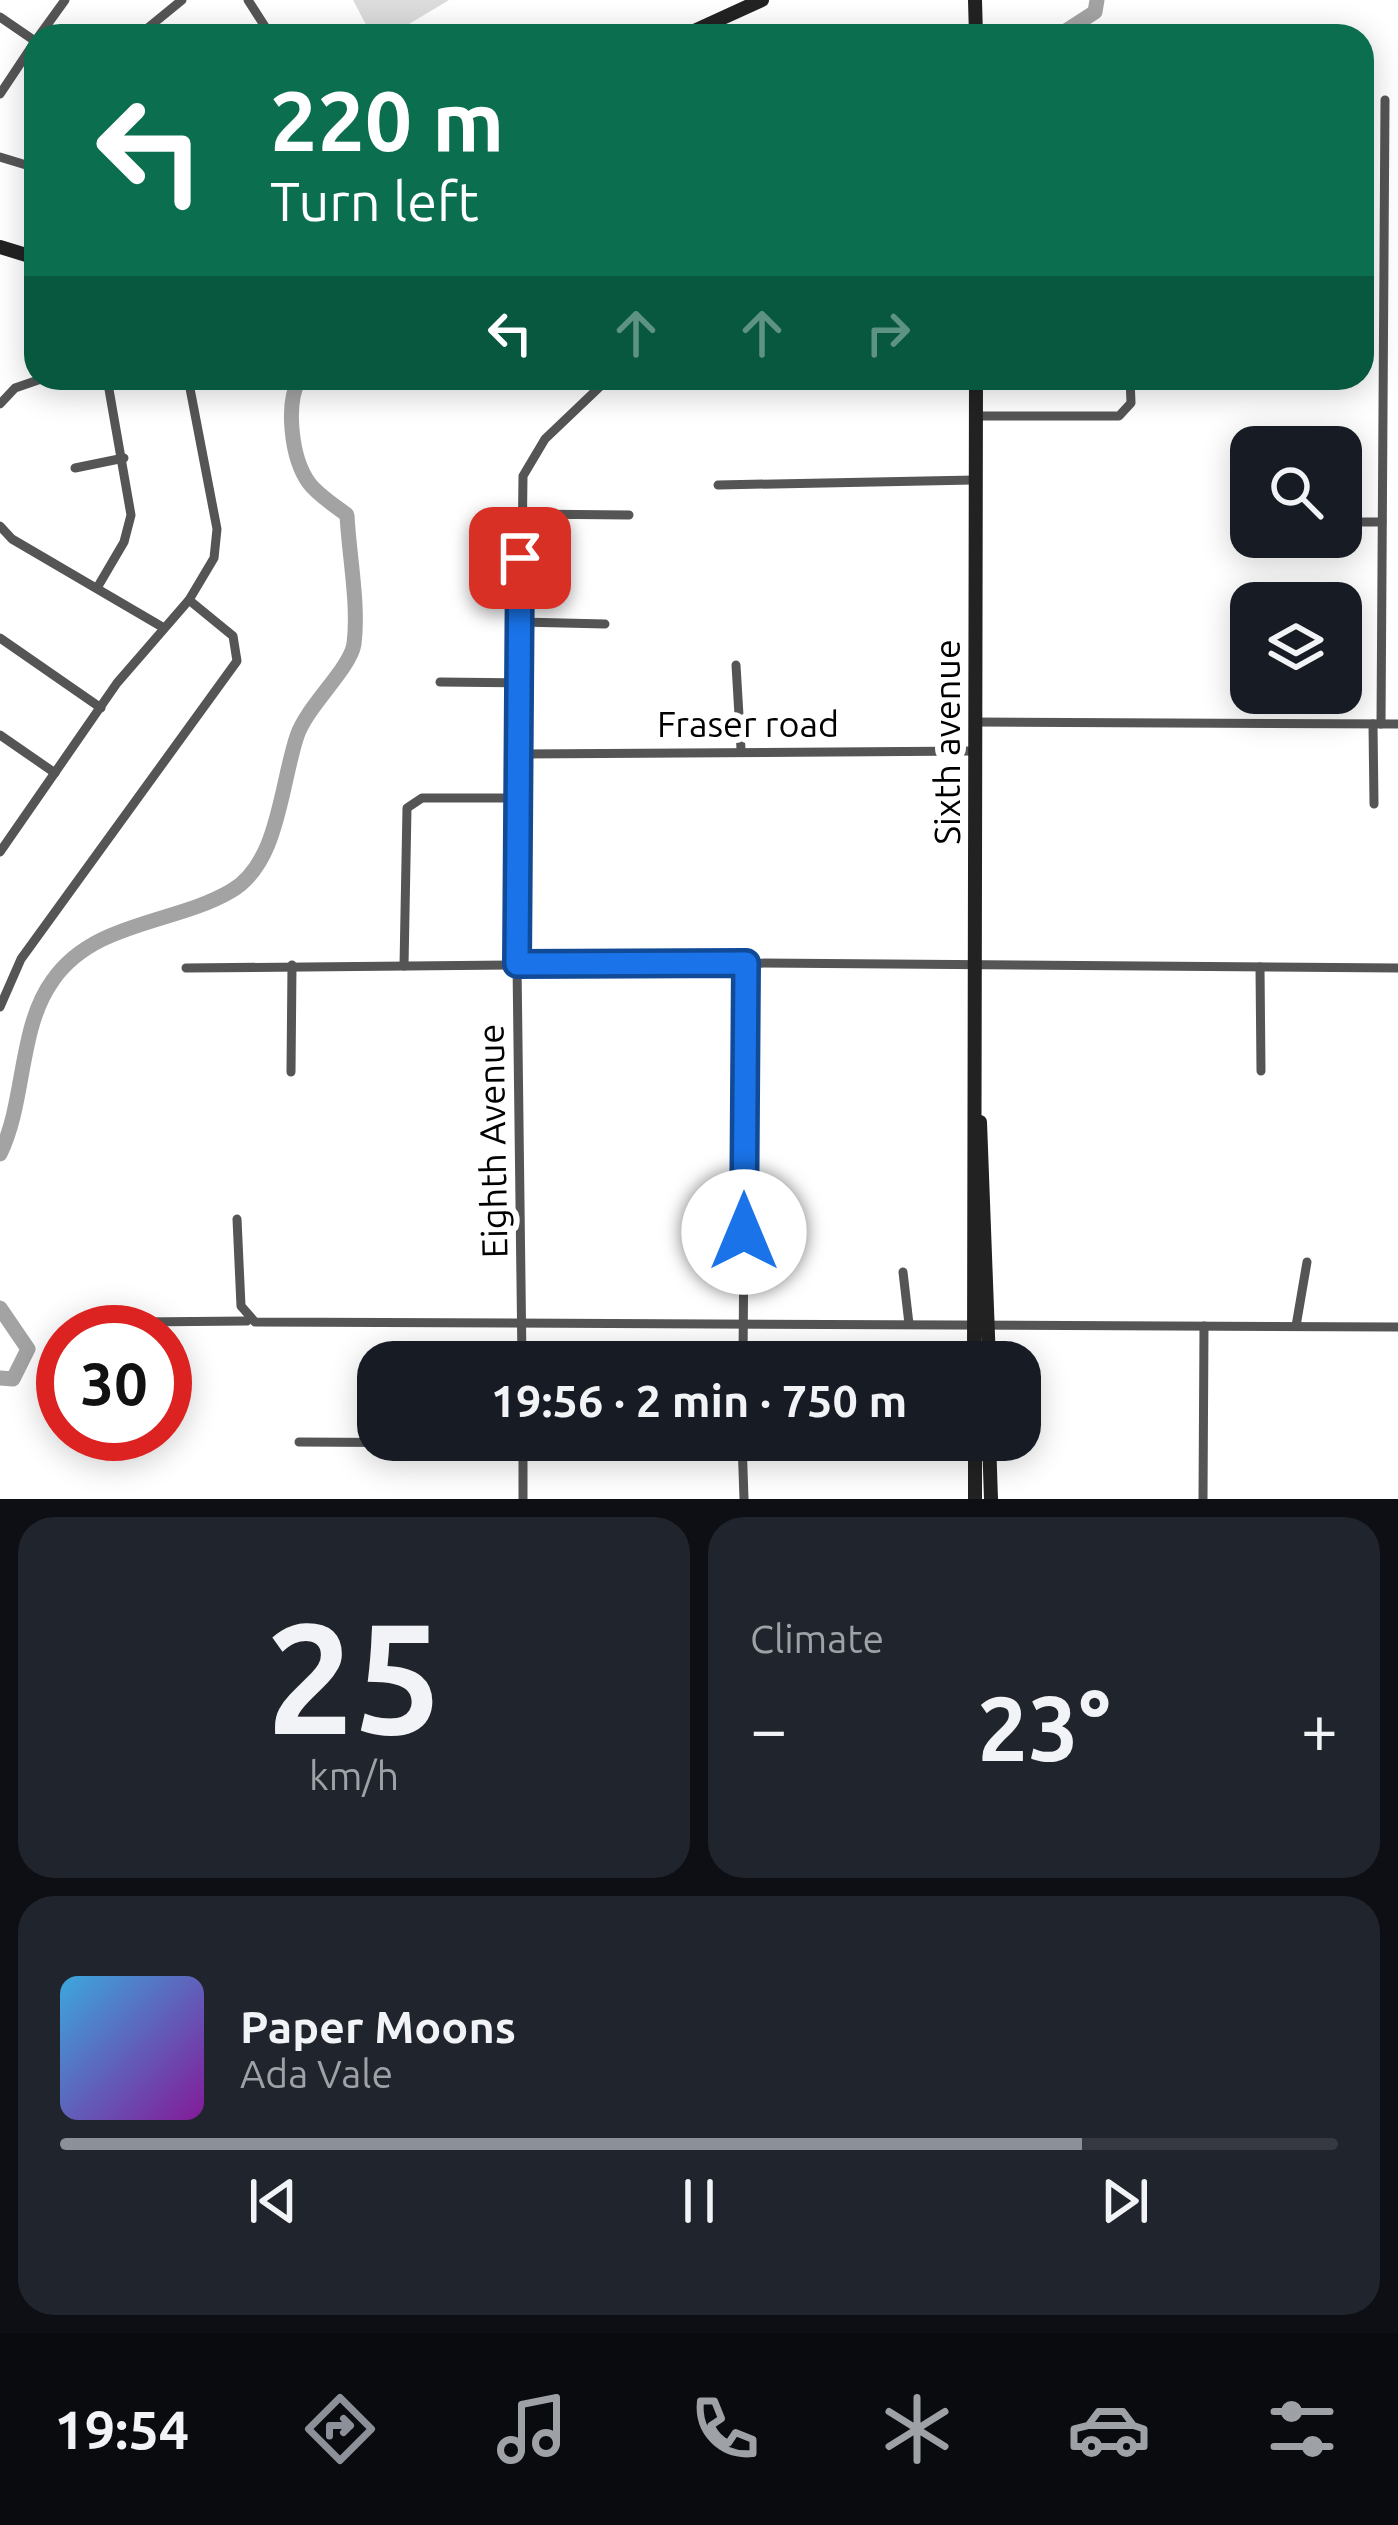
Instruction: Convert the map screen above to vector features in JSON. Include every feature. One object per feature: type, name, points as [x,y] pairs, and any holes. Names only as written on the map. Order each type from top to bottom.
[{"type":"street","points":[[153,24],[182,0]]},
{"type":"street","points":[[709,24],[762,0]]},
{"type":"street","points":[[0,94],[24,57]]},
{"type":"street","points":[[1374,804],[1385,100]]},
{"type":"street","points":[[0,404],[24,384]]},
{"type":"street","points":[[98,588],[128,529],[124,458],[110,390]]},
{"type":"street","points":[[0,852],[5,836],[100,708],[189,600],[214,558],[217,529],[190,390]]},
{"type":"street","name":"Eighth Avenue","points":[[521,1341],[517,964],[523,476],[534,454],[597,390]]},
{"type":"street","name":"Sixth avenue","points":[[976,390],[981,1324]]},
{"type":"street","points":[[975,416],[1119,416],[1130,403],[1130,390]]},
{"type":"street","points":[[75,468],[124,458]]},
{"type":"street","points":[[718,485],[974,480]]},
{"type":"street","points":[[522,514],[629,515]]},
{"type":"street","points":[[1362,522],[1382,522]]},
{"type":"street","points":[[0,526],[12,539],[164,628]]},
{"type":"street","points":[[0,1007],[21,959],[238,662],[233,636],[189,600]]},
{"type":"street","points":[[521,622],[605,624]]},
{"type":"street","points":[[0,638],[100,708]]},
{"type":"street","points":[[736,665],[741,748]]},
{"type":"street","points":[[440,682],[521,683]]},
{"type":"street","points":[[976,722],[1398,724]]},
{"type":"street","points":[[0,735],[56,773]]},
{"type":"street","name":"Fraser road","points":[[521,754],[741,748],[976,751]]},
{"type":"street","points":[[404,965],[407,808],[422,798],[519,798]]},
{"type":"street","points":[[743,1341],[746,963]]},
{"type":"street","points":[[186,968],[746,963],[1398,968]]},
{"type":"street","points":[[291,1072],[292,965]]},
{"type":"street","points":[[1260,967],[1261,1071]]},
{"type":"street","points":[[237,1219],[238,1280],[248,1321]]},
{"type":"street","points":[[1296,1326],[1307,1262]]},
{"type":"street","points":[[903,1272],[909,1324]]},
{"type":"street","points":[[192,1322],[1398,1327]]},
{"type":"street","points":[[978,1341],[981,1324]]},
{"type":"street","points":[[981,1324],[984,1341]]},
{"type":"street","points":[[1203,1499],[1204,1326]]},
{"type":"street","points":[[299,1442],[357,1442]]},
{"type":"street","points":[[523,1499],[524,1461]]},
{"type":"street","points":[[743,1461],[744,1499]]},
{"type":"street","points":[[975,1461],[975,1499]]},
{"type":"street","points":[[990,1461],[991,1499]]},
{"type":"shaded area","points":[[353,0],[449,0],[409,24],[366,24]]},
{"type":"waterway","points":[[1076,24],[1095,12],[1097,0]]},
{"type":"waterway","points":[[0,1154],[34,1020],[53,980],[90,946],[209,902],[247,878],[276,822],[302,724],[351,654],[355,613],[347,515],[326,500],[303,472],[292,430],[295,390]]},
{"type":"waterway","points":[[0,1308],[28,1349],[13,1379],[0,1378]]},
{"type":"route","points":[[520,558],[517,964],[746,963],[744,1232]]}]
